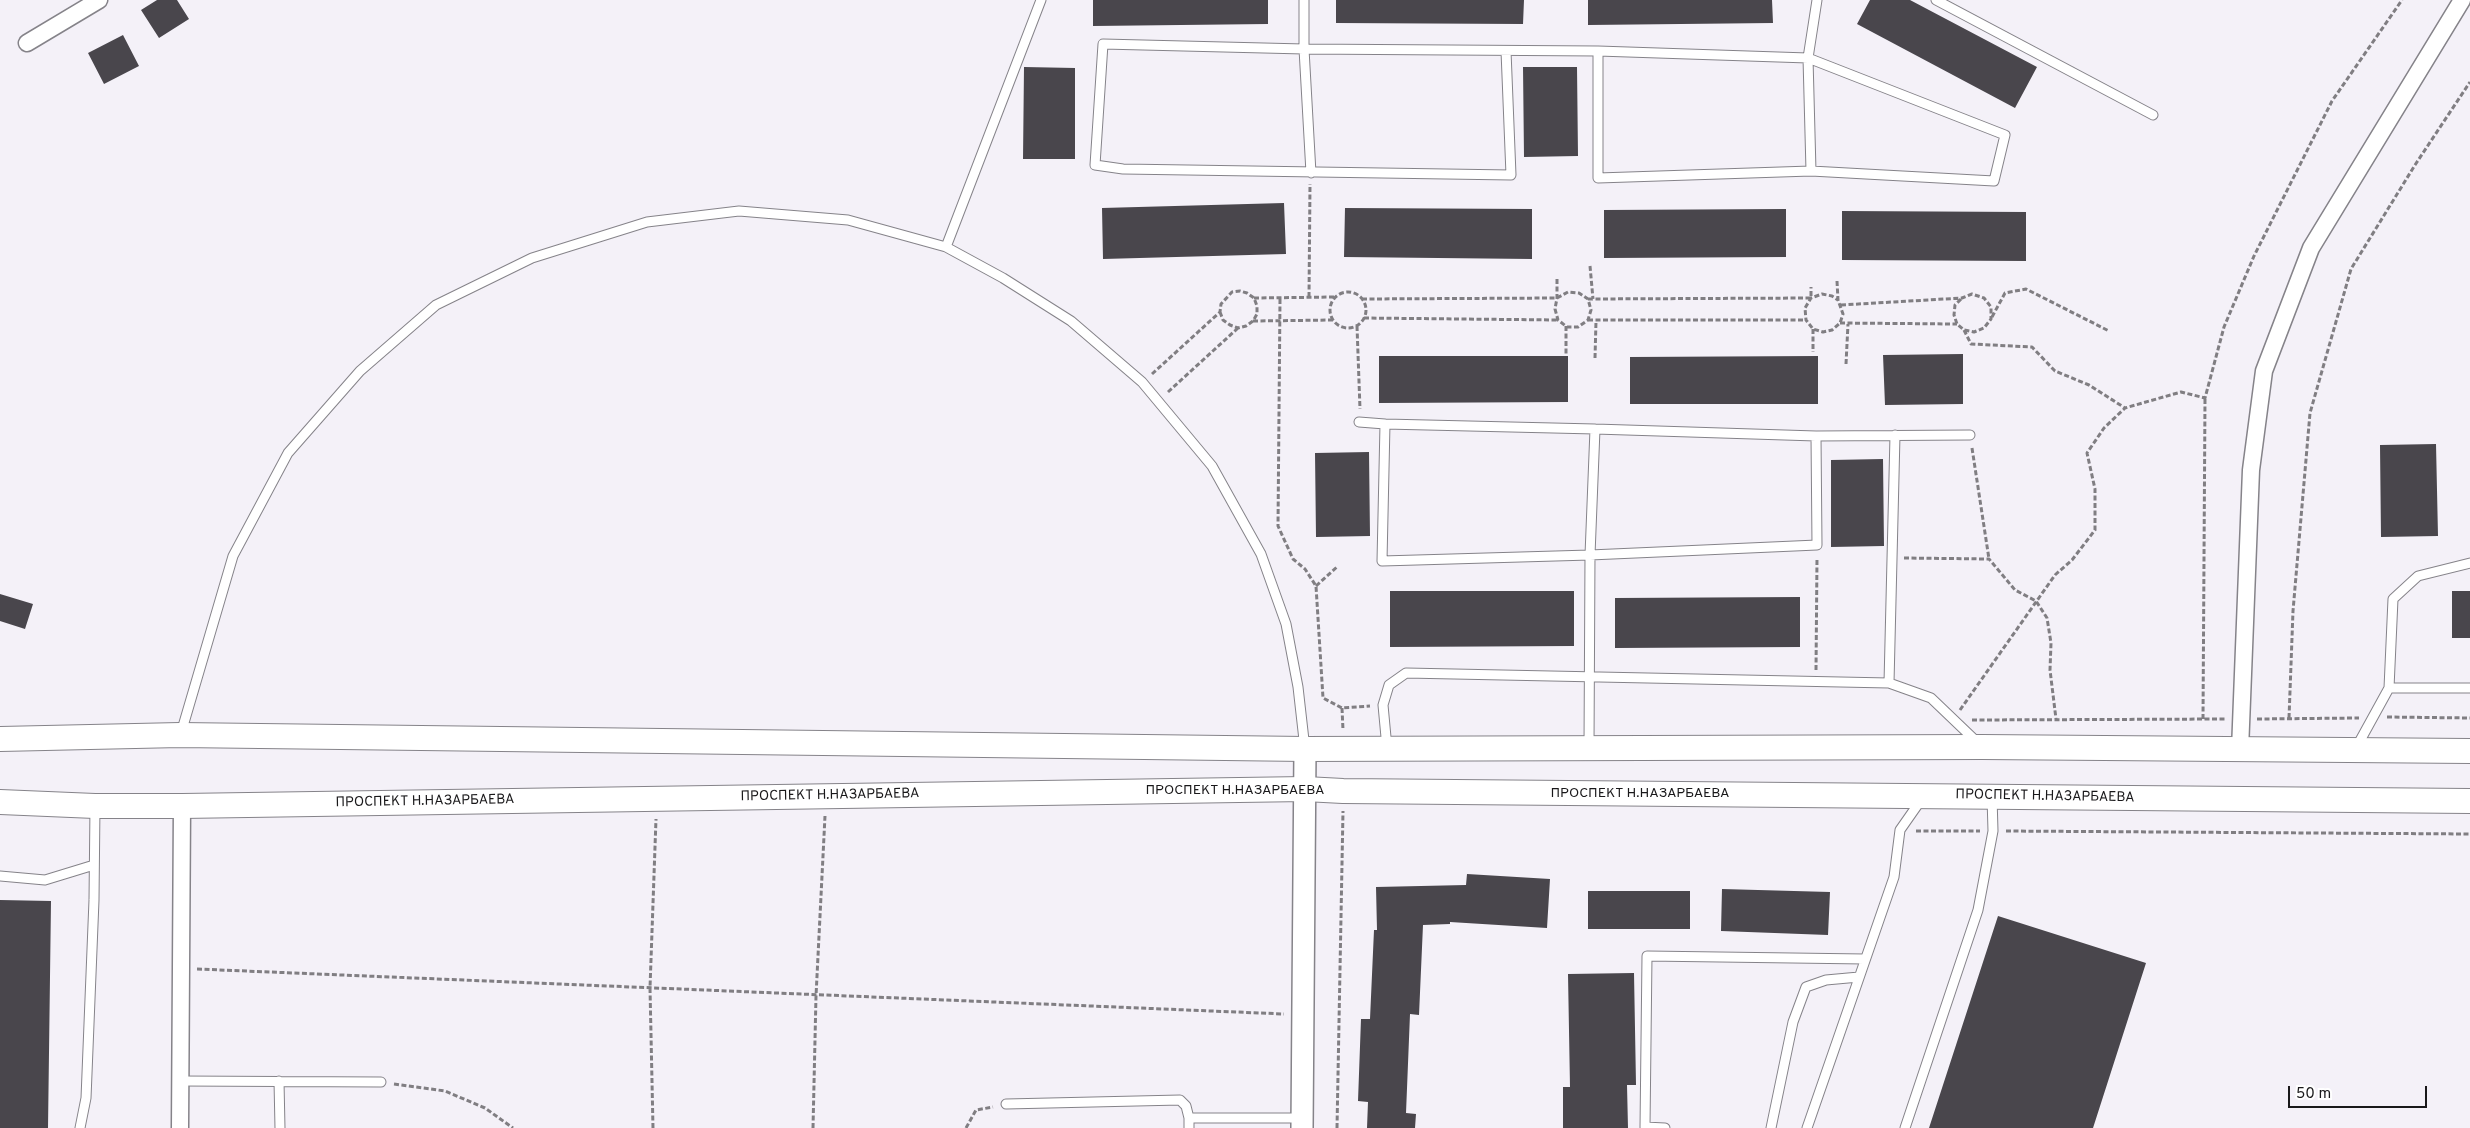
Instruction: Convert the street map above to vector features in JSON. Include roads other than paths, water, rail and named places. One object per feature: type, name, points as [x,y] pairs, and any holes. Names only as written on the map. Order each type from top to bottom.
[{"type":"main road","points":[[0,739],[180,736],[1305,749],[1982,747],[2470,751]]},
{"type":"main road","name":"ПРОСПЕКТ Н.НАЗАРБАЕВА","points":[[0,802],[95,806],[182,806],[1305,789],[1343,791],[2470,801]]},
{"type":"street","points":[[27,43],[99,0]]},
{"type":"street","points":[[2240,750],[2251,470],[2264,371],[2311,248],[2462,0]]},
{"type":"street","points":[[1302,1123],[1305,749]]},
{"type":"street","points":[[180,1128],[182,806]]},
{"type":"lane","points":[[946,247],[1041,0]]},
{"type":"lane","points":[[1304,0],[1304,49],[1310,173]]},
{"type":"lane","points":[[1811,171],[1808,58],[1817,0]]},
{"type":"lane","points":[[1936,0],[2153,115]]},
{"type":"lane","points":[[1506,50],[1511,175],[1123,169],[1095,165],[1103,44],[1304,49],[1598,50],[1808,58],[2005,135],[1994,181],[1811,171],[1598,178],[1598,50]]},
{"type":"lane","points":[[180,736],[233,556],[288,453],[360,371],[436,305],[532,258],[647,222],[739,211],[848,220],[946,247],[1003,278],[1071,321],[1142,382],[1212,466],[1261,554],[1286,624],[1298,687],[1305,749]]},
{"type":"lane","points":[[1359,422],[1816,436],[1970,435]]},
{"type":"lane","points":[[1385,424],[1382,561],[1590,555],[1817,545],[1816,436]]},
{"type":"lane","points":[[1589,749],[1590,555],[1595,429]]},
{"type":"lane","points":[[1890,683],[1895,436]]},
{"type":"lane","points":[[2354,751],[2389,688],[2393,599],[2418,576],[2470,563]]},
{"type":"lane","points":[[1387,749],[1383,705],[1389,685],[1406,673],[1890,683],[1931,698],[1982,747]]},
{"type":"lane","points":[[2389,688],[2470,688]]},
{"type":"lane","points":[[1807,1128],[1894,877],[1900,830],[1924,796]]},
{"type":"lane","points":[[1906,1128],[1978,910],[1992,831],[1992,796]]},
{"type":"lane","points":[[80,1128],[86,1098],[95,806]]},
{"type":"lane","points":[[0,876],[45,880],[94,865]]},
{"type":"lane","points":[[1665,1128],[1645,1127],[1647,956],[1865,959]]},
{"type":"lane","points":[[1771,1128],[1793,1022],[1806,987],[1826,980],[1859,978]]},
{"type":"lane","points":[[180,1081],[382,1082]]},
{"type":"lane","points":[[279,1081],[280,1128]]},
{"type":"lane","points":[[1006,1104],[1180,1100],[1186,1106],[1189,1128]]},
{"type":"lane","points":[[1188,1118],[1302,1123]]}]
